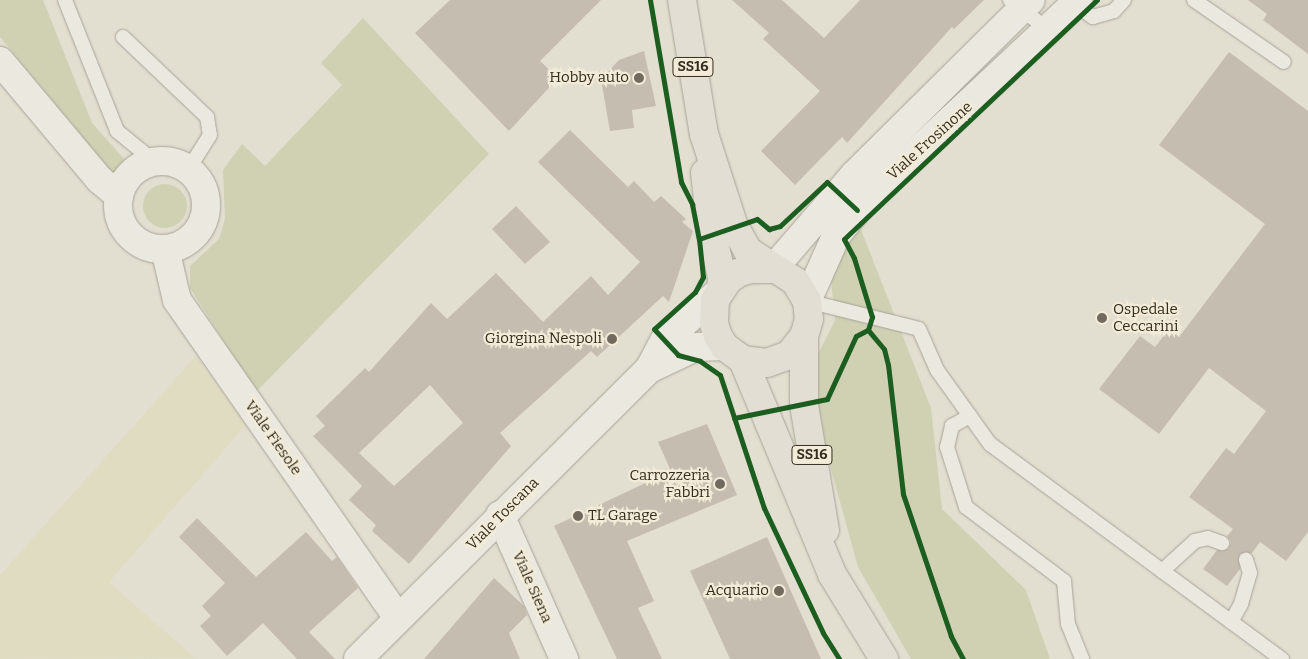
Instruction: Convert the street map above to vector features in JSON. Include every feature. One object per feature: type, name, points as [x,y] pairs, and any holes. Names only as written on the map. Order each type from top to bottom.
[{"type":"main road","name":"SS16","points":[[682,0],[704,134],[705,189],[722,277],[721,290],[715,300],[714,324],[733,353],[832,574],[884,659]]},
{"type":"main road","name":"SS16","points":[[704,134],[733,224],[748,251],[773,269],[795,281],[807,301],[809,319],[804,336],[804,405],[832,574]]},
{"type":"main road","points":[[721,290],[728,280],[750,269],[773,269]]},
{"type":"main road","name":"SS16","points":[[733,353],[755,363],[779,360],[789,355],[804,336]]},
{"type":"street","name":"Viale Frosinone","points":[[807,301],[836,236],[864,201],[975,100],[1048,30],[1074,2]]},
{"type":"street","name":"Viale Frosinone","points":[[773,269],[855,174],[1021,4]]},
{"type":"street","points":[[0,61],[100,180],[119,196]]},
{"type":"street","points":[[166,161],[188,170],[199,181],[205,195],[206,210],[201,224],[193,237],[165,249],[152,248],[129,234],[118,209],[119,196],[132,173],[155,162],[166,161]]},
{"type":"street","name":"Viale Fiesole","points":[[165,249],[177,300],[398,618]]},
{"type":"street","name":"Viale Toscana","points":[[367,655],[398,618],[649,369],[664,341],[721,290]]},
{"type":"street","name":"Viale Toscana","points":[[649,369],[696,347],[733,353]]},
{"type":"street","name":"Viale Siena","points":[[500,515],[564,659]]},
{"type":"lane","points":[[65,0],[117,131],[155,162]]},
{"type":"lane","points":[[1074,2],[1092,17],[1114,12],[1124,0]]},
{"type":"lane","points":[[1194,0],[1284,62]]},
{"type":"lane","points":[[1021,4],[1048,30]]},
{"type":"lane","points":[[123,37],[208,117],[210,135],[188,170]]},
{"type":"lane","points":[[955,73],[975,100]]},
{"type":"lane","points":[[807,301],[919,329],[937,370],[990,444],[1282,659]]},
{"type":"lane","points":[[970,416],[952,426],[947,447],[966,507],[1064,582],[1068,624],[1082,659]]},
{"type":"lane","points":[[1162,571],[1195,541],[1208,538],[1222,543]]},
{"type":"lane","points":[[1232,622],[1250,573],[1246,560]]},
{"type":"shaded area","points":[[196,356],[246,425],[109,582],[195,658],[0,659],[0,575]]},
{"type":"green space","points":[[0,0],[43,0],[92,123],[125,160],[122,171],[112,173],[0,37]]},
{"type":"green space","points":[[363,18],[489,154],[256,392],[190,288],[190,266],[219,239],[225,219],[223,170],[242,144],[265,166],[342,85],[321,63]]},
{"type":"green space","points":[[161,184],[169,184],[181,190],[187,206],[181,222],[169,228],[161,228],[149,222],[143,210],[143,202],[149,190]]},
{"type":"green space","points":[[860,227],[931,408],[942,509],[1026,590],[1050,659],[911,659],[858,567],[810,393],[814,362],[835,320],[831,281],[845,242]]},
{"type":"building","points":[[450,0],[601,0],[540,61],[558,78],[509,131],[415,33]]},
{"type":"building","points":[[732,0],[782,0],[824,38],[860,0],[984,0],[954,29],[952,27],[847,143],[842,137],[795,185],[761,151],[820,91],[763,39],[769,33]]},
{"type":"building","points":[[1248,0],[1308,0],[1308,54],[1263,20],[1267,14]]},
{"type":"building","points":[[644,51],[656,106],[632,110],[634,128],[610,131],[601,79],[619,60]]},
{"type":"building","points":[[1229,52],[1308,111],[1308,532],[1286,561],[1260,542],[1252,553],[1240,554],[1240,569],[1227,586],[1203,569],[1217,550],[1228,549],[1231,542],[1227,536],[1233,529],[1189,497],[1226,448],[1234,454],[1266,411],[1209,368],[1159,434],[1099,389],[1140,336],[1155,347],[1169,329],[1179,337],[1265,224],[1159,145]]},
{"type":"building","points":[[570,130],[628,187],[634,181],[654,202],[661,196],[686,219],[682,222],[693,231],[669,302],[663,296],[597,357],[591,351],[500,433],[511,446],[409,564],[372,531],[376,525],[349,500],[362,486],[313,436],[325,426],[316,416],[365,368],[369,372],[431,303],[447,319],[496,273],[543,322],[591,276],[608,295],[640,262],[538,162]],"holes":[[[430,385],[463,423],[394,486],[359,453]]]},
{"type":"building","points":[[516,206],[550,242],[525,264],[492,229]]},
{"type":"building","points":[[707,424],[737,495],[627,541],[654,601],[638,608],[662,659],[617,659],[554,526],[671,471],[658,442]]},
{"type":"building","points":[[197,518],[256,577],[306,532],[332,561],[337,557],[358,588],[309,632],[335,659],[297,659],[263,623],[227,656],[200,626],[211,616],[202,606],[225,583],[179,537]]},
{"type":"building","points":[[767,537],[821,659],[730,659],[690,571]]},
{"type":"building","points":[[494,578],[524,606],[527,615],[509,633],[520,659],[424,659]]},
{"type":"cycle path","points":[[650,0],[681,182],[692,204],[699,239],[703,277],[695,292],[654,329],[678,355],[700,361],[720,375],[764,508],[823,633],[839,659]]},
{"type":"cycle path","points":[[963,659],[951,636],[903,494],[888,365],[884,349],[868,330],[872,317],[854,258],[844,239],[1097,0]]},
{"type":"cycle path","points":[[699,239],[757,219],[769,229],[780,226],[827,182],[857,210]]},
{"type":"cycle path","points":[[734,418],[827,399],[856,336],[868,330]]},
{"type":"place","name":"Hobby auto","points":[[639,78]]},
{"type":"place","name":"Ospedale Ceccarini","points":[[1102,318]]},
{"type":"place","name":"Giorgina Nespoli","points":[[612,339]]},
{"type":"place","name":"Carrozzeria Fabbri","points":[[720,484]]},
{"type":"place","name":"TL Garage","points":[[578,516]]},
{"type":"place","name":"Acquario","points":[[779,591]]}]
